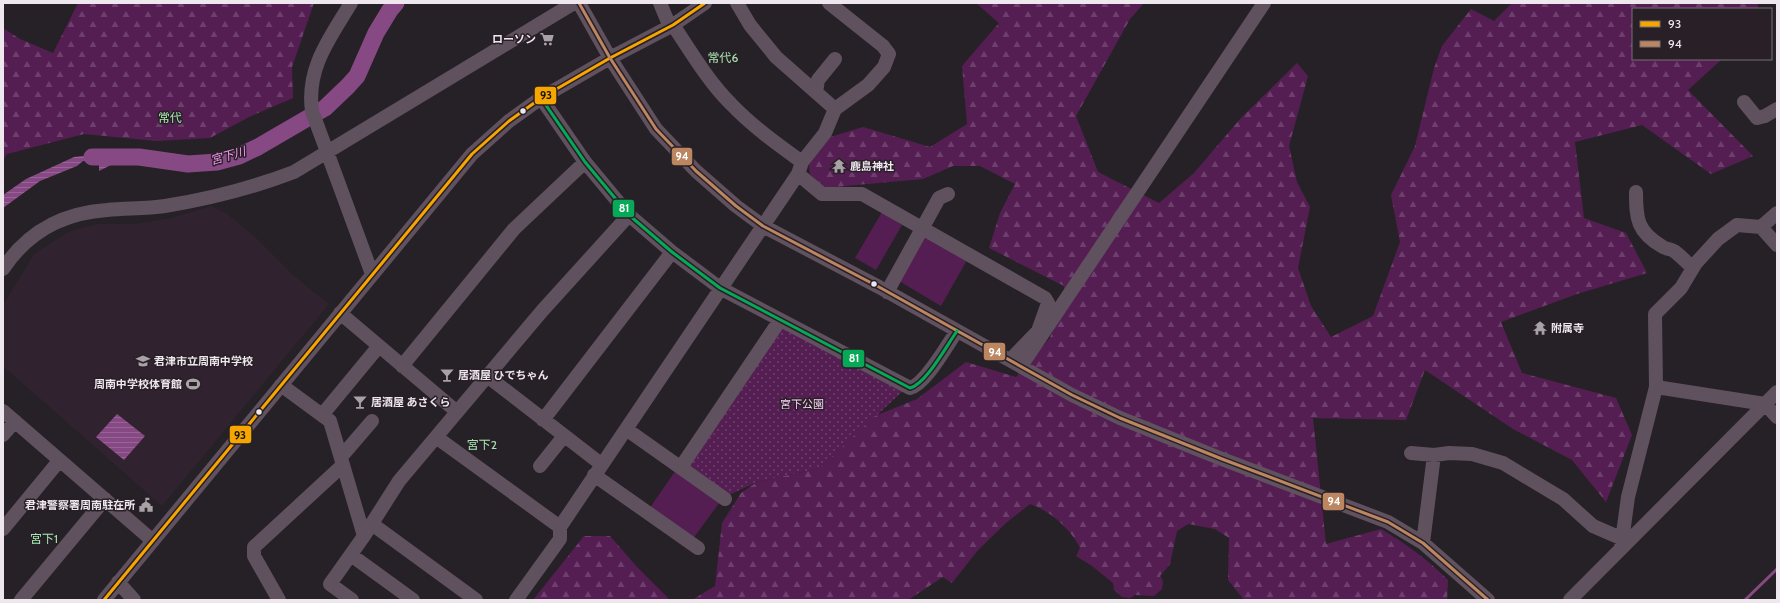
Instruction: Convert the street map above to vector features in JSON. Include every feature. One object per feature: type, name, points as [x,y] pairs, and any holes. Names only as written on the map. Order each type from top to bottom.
[{"type":"street","points":[[351,3],[322,53],[311,84],[310,95],[312,110],[372,274]]},
{"type":"street","points":[[3,269],[33,235],[56,221],[78,213],[165,206],[267,183],[294,172],[574,3]]},
{"type":"street","points":[[579,3],[610,58],[656,129],[674,149],[720,193],[763,226],[888,292],[1072,395],[1120,418],[1388,522],[1423,542],[1488,600]]},
{"type":"street","points":[[660,3],[672,26],[730,104],[774,142],[800,168],[819,193],[862,194],[1047,300],[1048,303],[1038,331],[1015,363]]},
{"type":"street","points":[[737,3],[750,25],[776,57],[835,108]]},
{"type":"street","points":[[516,600],[560,539],[560,527],[597,470],[825,133],[835,108],[868,85],[884,67],[889,54],[883,46],[829,3]]},
{"type":"street","points":[[1015,363],[1264,3]]},
{"type":"street","points":[[104,600],[472,154],[509,121],[541,98],[610,58],[672,26],[702,4]]},
{"type":"street","points":[[816,92],[818,80],[835,59]]},
{"type":"street","points":[[541,98],[585,162],[629,215],[672,252],[720,288],[910,388],[918,384],[925,376],[957,331]]},
{"type":"street","points":[[1744,102],[1757,118],[1777,109]]},
{"type":"street","points":[[402,366],[514,229],[585,162]]},
{"type":"street","points":[[1636,192],[1636,214],[1639,225],[1644,234],[1664,247],[1674,251],[1693,268]]},
{"type":"street","points":[[888,292],[939,198],[948,194]]},
{"type":"street","points":[[1761,227],[1777,213]]},
{"type":"street","points":[[352,600],[330,584],[364,536],[399,481],[456,411],[542,311],[629,215]]},
{"type":"street","points":[[1622,544],[1628,497],[1656,387],[1655,314],[1681,288],[1693,268],[1718,239],[1737,225],[1745,224],[1761,227],[1777,245]]},
{"type":"street","points":[[543,420],[672,252]]},
{"type":"street","points":[[340,313],[456,411]]},
{"type":"street","points":[[681,467],[780,320]]},
{"type":"street","points":[[322,415],[379,346]]},
{"type":"street","points":[[487,376],[564,436],[597,470],[698,548]]},
{"type":"street","points":[[281,385],[330,421],[364,536]]},
{"type":"street","points":[[1656,387],[1765,404],[1777,417]]},
{"type":"street","points":[[1570,600],[1622,544],[1777,392]]},
{"type":"street","points":[[3,411],[153,541]]},
{"type":"street","points":[[3,435],[15,421]]},
{"type":"street","points":[[279,600],[254,556],[254,548],[342,461],[372,421]]},
{"type":"street","points":[[626,429],[725,499]]},
{"type":"street","points":[[540,466],[564,436]]},
{"type":"street","points":[[436,437],[560,527]]},
{"type":"street","points":[[1411,453],[1434,455],[1449,453],[1472,454],[1503,463],[1563,499],[1593,526],[1622,544]]},
{"type":"street","points":[[1423,542],[1434,455]]},
{"type":"street","points":[[3,529],[59,461]]},
{"type":"street","points":[[21,600],[105,499]]},
{"type":"street","points":[[372,524],[476,600]]},
{"type":"street","points":[[351,555],[414,600]]},
{"type":"street","points":[[118,582],[134,600]]},
{"type":"shaded area","points":[[363,62],[367,65],[356,81],[343,94],[332,100],[331,105],[323,111],[321,101],[345,84]]},
{"type":"shaded area","points":[[108,151],[115,153],[115,163],[99,171],[99,163],[83,161],[77,166],[40,181],[3,208],[3,195],[26,179],[74,157],[99,154],[100,152]]},
{"type":"shaded area","name":"君津市立周南中学校","points":[[211,206],[226,213],[252,234],[294,276],[329,304],[162,506],[3,366],[3,305],[34,254],[70,231],[98,224],[135,224],[171,218]]},
{"type":"shaded area","points":[[117,414],[145,436],[124,460],[96,437]]},
{"type":"green space","points":[[78,3],[314,3],[292,67],[293,98],[249,117],[210,138],[156,141],[84,134],[7,154],[3,160],[3,28],[20,39],[53,53]]},
{"type":"green space","points":[[976,3],[1144,3],[1130,19],[1076,116],[1098,172],[1159,203],[1194,173],[1240,119],[1297,63],[1308,76],[1289,146],[1297,182],[1310,207],[1298,268],[1311,306],[1331,337],[1373,316],[1400,242],[1391,195],[1415,146],[1434,68],[1442,46],[1471,9],[1494,21],[1512,3],[1758,3],[1758,8],[1632,8],[1632,60],[1721,60],[1688,90],[1753,156],[1711,174],[1642,125],[1575,142],[1584,218],[1626,233],[1647,273],[1577,294],[1501,322],[1522,373],[1616,398],[1632,435],[1606,502],[1572,460],[1513,429],[1425,370],[1406,420],[1313,418],[1326,544],[1381,529],[1416,552],[1448,580],[1447,600],[1244,600],[1228,580],[1229,538],[1215,529],[1188,524],[1177,531],[1170,564],[1160,576],[1163,581],[1162,589],[1154,596],[1135,595],[1130,598],[1122,597],[1114,590],[1113,583],[1092,566],[1076,556],[1080,548],[1065,527],[1045,511],[1030,504],[1006,523],[978,550],[952,583],[943,577],[908,600],[692,600],[715,586],[722,523],[741,493],[757,482],[820,468],[875,416],[917,399],[966,362],[1016,377],[1049,339],[1066,305],[1064,286],[989,248],[1000,213],[1015,184],[980,166],[953,166],[923,179],[823,188],[810,174],[808,162],[827,138],[863,127],[930,147],[967,124],[962,66],[999,23]]},
{"type":"green space","points":[[882,212],[902,225],[876,270],[855,258]]},
{"type":"green space","points":[[923,235],[967,260],[941,306],[899,281]]},
{"type":"green space","name":"宮下公園","points":[[782,328],[904,390],[820,468],[757,482],[729,495],[691,467],[688,461]]},
{"type":"green space","points":[[676,470],[720,502],[692,540],[649,509]]},
{"type":"green space","points":[[584,536],[610,536],[637,567],[670,600],[533,600]]},
{"type":"waterway","name":"宮下川","points":[[92,157],[139,157],[188,164],[217,162],[239,156],[258,147],[325,108],[348,86],[357,76],[376,33],[396,3]]},
{"type":"waterway","points":[[1745,600],[1777,569]]},
{"type":"transit line","name":"94","points":[[579,3],[610,58],[656,129],[696,171],[736,206],[763,226],[879,287],[1072,395],[1120,418],[1222,459],[1388,522],[1423,543],[1488,600]]},
{"type":"transit line","name":"93","points":[[104,600],[472,154],[509,121],[541,98],[610,58],[673,25],[705,3]]},
{"type":"transit line","name":"81","points":[[541,98],[585,162],[629,215],[672,252],[720,288],[910,388],[916,385],[929,372],[957,331]]},
{"type":"place","name":"ローソン","points":[[547,39]]},
{"type":"place","name":"鹿島神社","points":[[839,166]]},
{"type":"place","name":"附属寺","points":[[1540,328]]},
{"type":"place","name":"君津市立周南中学校","points":[[143,361]]},
{"type":"place","name":"居酒屋 ひでちゃん","points":[[447,375]]},
{"type":"place","name":"周南中学校体育館","points":[[193,384]]},
{"type":"place","name":"居酒屋 あさくら","points":[[360,402]]},
{"type":"place","name":"君津警察署周南駐在所","points":[[146,505]]},
{"type":"district","name":"常代6","points":[[723,58]]},
{"type":"district","name":"常代","points":[[170,118]]},
{"type":"district","name":"宮下2","points":[[482,445]]},
{"type":"district","name":"宮下1","points":[[44,539]]}]
